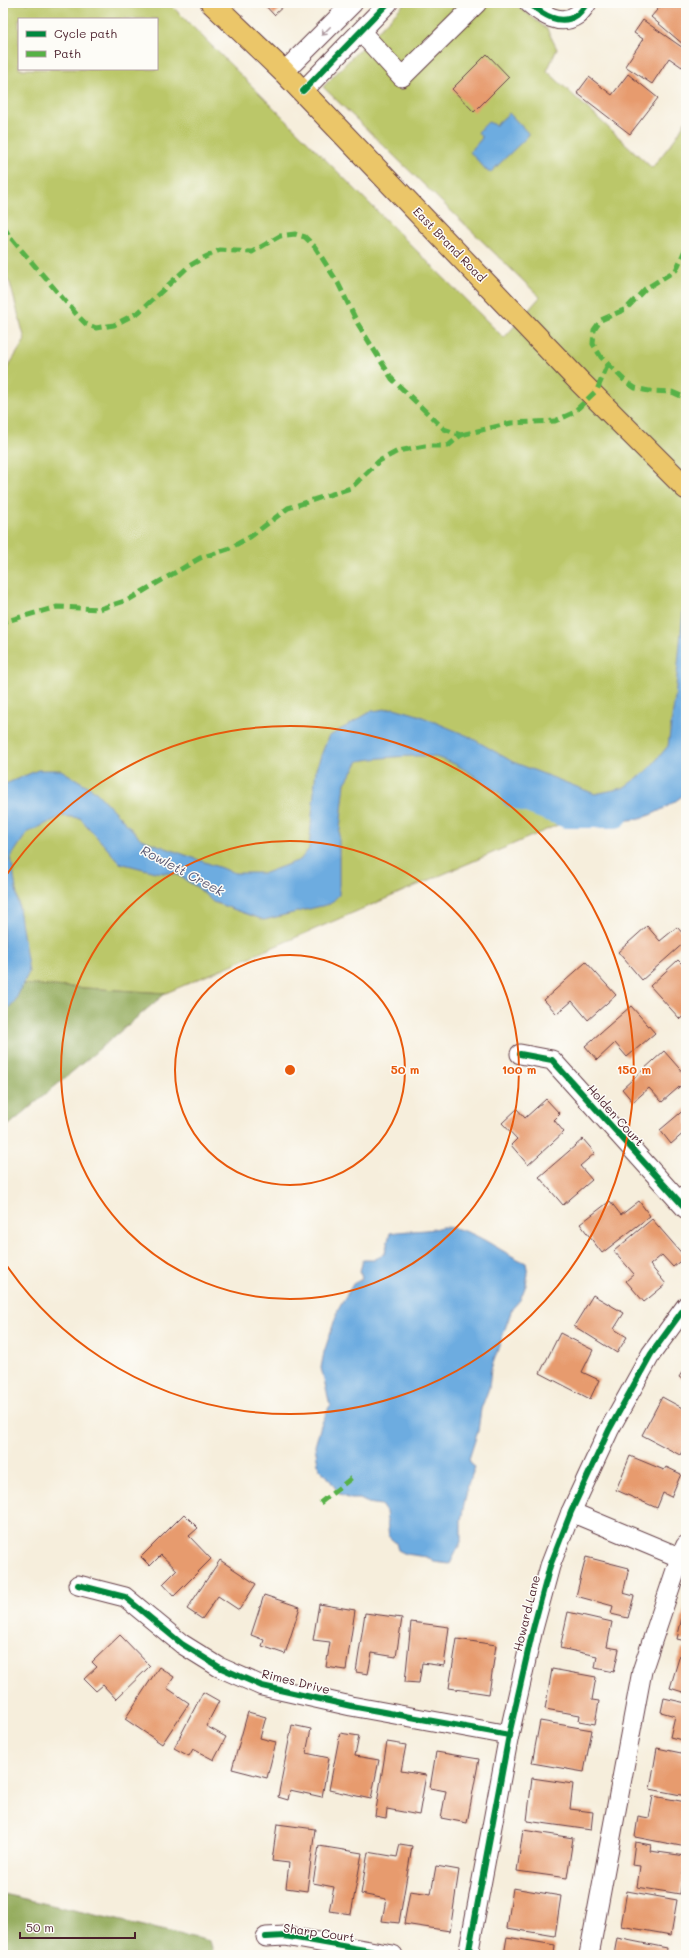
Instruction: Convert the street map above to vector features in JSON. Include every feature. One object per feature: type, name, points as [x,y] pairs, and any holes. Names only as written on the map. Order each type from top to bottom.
[{"type":"main road","name":"East Brand Road","points":[[212,3],[303,91],[516,313],[580,382],[686,488]]},
{"type":"street","points":[[284,72],[353,3]]},
{"type":"street","points":[[303,91],[388,3]]},
{"type":"street","points":[[360,32],[402,77],[477,3]]},
{"type":"street","points":[[529,3],[552,19],[566,19],[577,15],[587,3]]},
{"type":"street","name":"Holden Court","points":[[520,1054],[552,1060],[686,1209]]},
{"type":"street","name":"Howard Lane","points":[[468,1955],[509,1735],[532,1629],[550,1566],[571,1512],[609,1430],[651,1354],[686,1306]]},
{"type":"street","points":[[571,1512],[684,1554],[642,1671],[589,1955]]},
{"type":"street","name":"Rimes Drive","points":[[78,1585],[125,1597],[182,1644],[219,1667],[262,1686],[351,1706],[509,1735]]},
{"type":"street","name":"Sharp Court","points":[[266,1938],[285,1936],[393,1955]]},
{"type":"green space","points":[[3,3],[169,3],[504,338],[540,297],[323,87],[405,3],[514,3],[547,29],[557,49],[547,71],[652,168],[677,136],[686,120],[686,770],[166,993],[3,983],[3,375],[25,340],[10,283],[3,275]]},
{"type":"green space","points":[[3,983],[166,993],[3,1130]]},
{"type":"green space","points":[[3,1894],[210,1941],[214,1955],[3,1955]]},
{"type":"water","points":[[509,113],[528,133],[528,136],[491,172],[488,172],[470,152],[482,138],[478,132],[488,122],[496,125]]},
{"type":"water","points":[[686,578],[686,793],[668,806],[651,814],[635,819],[619,821],[603,820],[519,801],[508,797],[494,790],[463,768],[435,757],[409,756],[359,761],[345,783],[339,839],[339,895],[330,904],[264,920],[213,902],[198,888],[176,874],[155,872],[120,863],[80,818],[62,816],[27,833],[11,857],[29,972],[15,1001],[3,1014],[3,785],[38,770],[61,770],[94,790],[141,839],[235,873],[265,873],[300,860],[309,849],[316,769],[328,737],[372,711],[394,708],[418,715],[468,736],[513,762],[595,794],[623,788],[647,771],[668,746],[675,697]]},
{"type":"water","points":[[442,1227],[464,1231],[485,1240],[526,1263],[528,1274],[526,1285],[520,1300],[512,1309],[491,1369],[489,1388],[481,1409],[478,1431],[469,1459],[471,1464],[475,1467],[468,1485],[461,1520],[461,1542],[450,1564],[434,1562],[427,1557],[406,1554],[398,1550],[396,1543],[389,1537],[386,1512],[381,1505],[368,1503],[360,1499],[351,1499],[340,1495],[327,1476],[319,1469],[315,1446],[321,1425],[330,1405],[321,1368],[324,1352],[338,1310],[353,1284],[362,1279],[360,1271],[363,1260],[374,1260],[385,1253],[390,1233],[429,1230]]},
{"type":"building","points":[[263,3],[287,3],[274,15]]},
{"type":"building","points":[[663,3],[686,3],[686,43],[684,45],[651,17]]},
{"type":"building","points":[[643,20],[686,50],[686,61],[682,67],[669,58],[652,84],[625,66],[643,39],[634,33]]},
{"type":"building","points":[[487,54],[509,77],[474,112],[452,89]]},
{"type":"building","points":[[628,74],[658,98],[630,134],[577,93],[589,77],[612,95]]},
{"type":"building","points":[[647,926],[660,941],[677,927],[686,937],[686,941],[642,980],[618,952]]},
{"type":"building","points":[[678,960],[686,968],[686,1014],[680,1019],[650,986]]},
{"type":"building","points":[[586,962],[616,995],[588,1020],[572,1001],[557,1014],[544,1000]]},
{"type":"building","points":[[631,1006],[655,1033],[627,1057],[615,1043],[597,1060],[585,1046]]},
{"type":"building","points":[[664,1051],[686,1076],[686,1081],[662,1102],[649,1088],[633,1102],[622,1089]]},
{"type":"building","points":[[546,1099],[560,1114],[554,1120],[564,1132],[528,1165],[511,1145],[517,1139],[502,1123],[517,1109],[525,1118]]},
{"type":"building","points":[[686,1108],[686,1131],[671,1144],[660,1130]]},
{"type":"building","points":[[583,1139],[595,1153],[580,1166],[592,1180],[563,1205],[539,1177]]},
{"type":"building","points":[[610,1201],[621,1215],[639,1201],[650,1216],[602,1253],[580,1224]]},
{"type":"building","points":[[652,1219],[685,1257],[673,1267],[662,1255],[650,1265],[666,1284],[644,1302],[626,1281],[634,1274],[614,1251]]},
{"type":"building","points":[[593,1295],[624,1313],[614,1329],[627,1337],[617,1353],[574,1326]]},
{"type":"building","points":[[560,1333],[593,1350],[582,1372],[599,1380],[590,1399],[540,1373]]},
{"type":"building","points":[[686,1366],[686,1382],[679,1377]]},
{"type":"building","points":[[662,1397],[686,1410],[686,1444],[680,1455],[642,1435]]},
{"type":"building","points":[[630,1456],[664,1470],[666,1467],[681,1474],[671,1497],[663,1493],[657,1508],[616,1490]]},
{"type":"building","points":[[184,1514],[198,1528],[189,1536],[211,1559],[174,1596],[163,1584],[177,1570],[161,1555],[150,1566],[141,1557]]},
{"type":"building","points":[[586,1557],[629,1568],[623,1593],[634,1596],[628,1618],[611,1614],[613,1606],[576,1596]]},
{"type":"building","points":[[220,1560],[256,1584],[239,1610],[218,1596],[202,1619],[187,1609]]},
{"type":"building","points":[[264,1595],[300,1607],[285,1654],[262,1646],[264,1640],[251,1635]]},
{"type":"building","points":[[319,1604],[355,1610],[346,1670],[326,1667],[330,1642],[313,1640]]},
{"type":"building","points":[[686,1605],[686,1641],[677,1639]]},
{"type":"building","points":[[568,1612],[612,1622],[607,1647],[619,1649],[614,1672],[595,1668],[597,1656],[560,1648]]},
{"type":"building","points":[[365,1613],[402,1618],[396,1657],[372,1653],[368,1674],[356,1672]]},
{"type":"building","points":[[411,1622],[449,1627],[444,1666],[422,1663],[419,1683],[405,1682]]},
{"type":"building","points":[[120,1635],[150,1666],[116,1699],[103,1685],[96,1691],[84,1679],[97,1667],[92,1662]]},
{"type":"building","points":[[457,1639],[496,1645],[489,1694],[449,1688]]},
{"type":"building","points":[[682,1648],[686,1649],[686,1693],[670,1688]]},
{"type":"building","points":[[159,1667],[174,1677],[167,1688],[189,1703],[162,1744],[125,1719]]},
{"type":"building","points":[[552,1669],[596,1677],[592,1700],[599,1701],[595,1724],[579,1721],[580,1715],[545,1709]]},
{"type":"building","points":[[203,1692],[219,1701],[206,1726],[226,1737],[214,1760],[193,1749],[189,1756],[174,1748]]},
{"type":"building","points":[[664,1698],[686,1703],[686,1741],[670,1737],[675,1716],[661,1712]]},
{"type":"building","points":[[248,1712],[266,1717],[260,1738],[276,1742],[267,1778],[232,1769]]},
{"type":"building","points":[[540,1721],[592,1730],[584,1772],[532,1763]]},
{"type":"building","points":[[292,1725],[311,1729],[306,1753],[329,1758],[322,1797],[290,1790],[288,1800],[278,1797]]},
{"type":"building","points":[[340,1733],[359,1736],[355,1756],[379,1760],[371,1799],[329,1790]]},
{"type":"building","points":[[387,1742],[406,1745],[401,1771],[426,1775],[419,1815],[387,1809],[386,1818],[375,1816]]},
{"type":"building","points":[[657,1748],[686,1754],[686,1796],[650,1789]]},
{"type":"building","points":[[436,1752],[479,1759],[467,1823],[441,1818],[446,1791],[430,1788]]},
{"type":"building","points":[[532,1778],[573,1784],[570,1809],[593,1812],[591,1830],[527,1821]]},
{"type":"building","points":[[653,1796],[686,1802],[686,1847],[635,1837],[638,1816],[649,1818]]},
{"type":"building","points":[[277,1824],[315,1829],[307,1891],[286,1888],[289,1863],[272,1861]]},
{"type":"building","points":[[523,1830],[573,1838],[567,1878],[517,1871]]},
{"type":"building","points":[[635,1842],[651,1845],[650,1851],[686,1856],[680,1894],[637,1887],[640,1866],[632,1865]]},
{"type":"building","points":[[400,1844],[412,1846],[399,1923],[382,1921],[386,1899],[361,1894],[368,1852],[397,1857]]},
{"type":"building","points":[[319,1846],[362,1853],[351,1914],[329,1911],[334,1887],[313,1883]]},
{"type":"building","points":[[436,1866],[459,1870],[450,1931],[404,1924],[410,1891],[431,1894]]},
{"type":"building","points":[[513,1888],[561,1896],[555,1936],[507,1928]]},
{"type":"building","points":[[627,1891],[677,1900],[671,1935],[621,1926]]},
{"type":"building","points":[[507,1937],[555,1945],[554,1955],[504,1955]]},
{"type":"building","points":[[617,1938],[667,1948],[666,1955],[614,1955]]},
{"type":"waterway","name":"Rowlett Creek","points":[[514,794],[567,814],[615,814]]},
{"type":"marked path","points":[[3,226],[10,237],[78,316],[86,324],[96,328],[114,325],[139,312],[189,266],[220,250],[252,252],[280,236],[295,234],[305,237],[315,247],[338,283],[358,324],[392,379],[444,429],[461,435],[448,446],[425,446],[398,451],[379,461],[351,488],[288,508],[250,537],[228,549],[200,558],[128,600],[99,609],[57,607],[3,622]]},
{"type":"marked path","points":[[686,248],[676,270],[645,289],[626,309],[601,320],[594,330],[593,344],[601,357],[625,381],[635,388],[649,391],[672,392],[681,396],[686,401]]},
{"type":"marked path","points":[[461,435],[511,423],[555,421],[573,413],[597,390],[608,364]]},
{"type":"marked path","points":[[320,1503],[354,1476]]},
{"type":"cycle path","points":[[303,91],[388,3]]},
{"type":"cycle path","points":[[529,3],[545,15],[564,20],[577,15],[587,3]]},
{"type":"cycle path","points":[[520,1054],[552,1060],[686,1209]]},
{"type":"cycle path","points":[[468,1955],[509,1735],[533,1629],[550,1566],[571,1512],[609,1430],[651,1354],[686,1306]]},
{"type":"cycle path","points":[[78,1585],[125,1597],[182,1644],[219,1667],[262,1686],[351,1706],[509,1735]]},
{"type":"cycle path","points":[[266,1937],[285,1936],[393,1955]]}]
